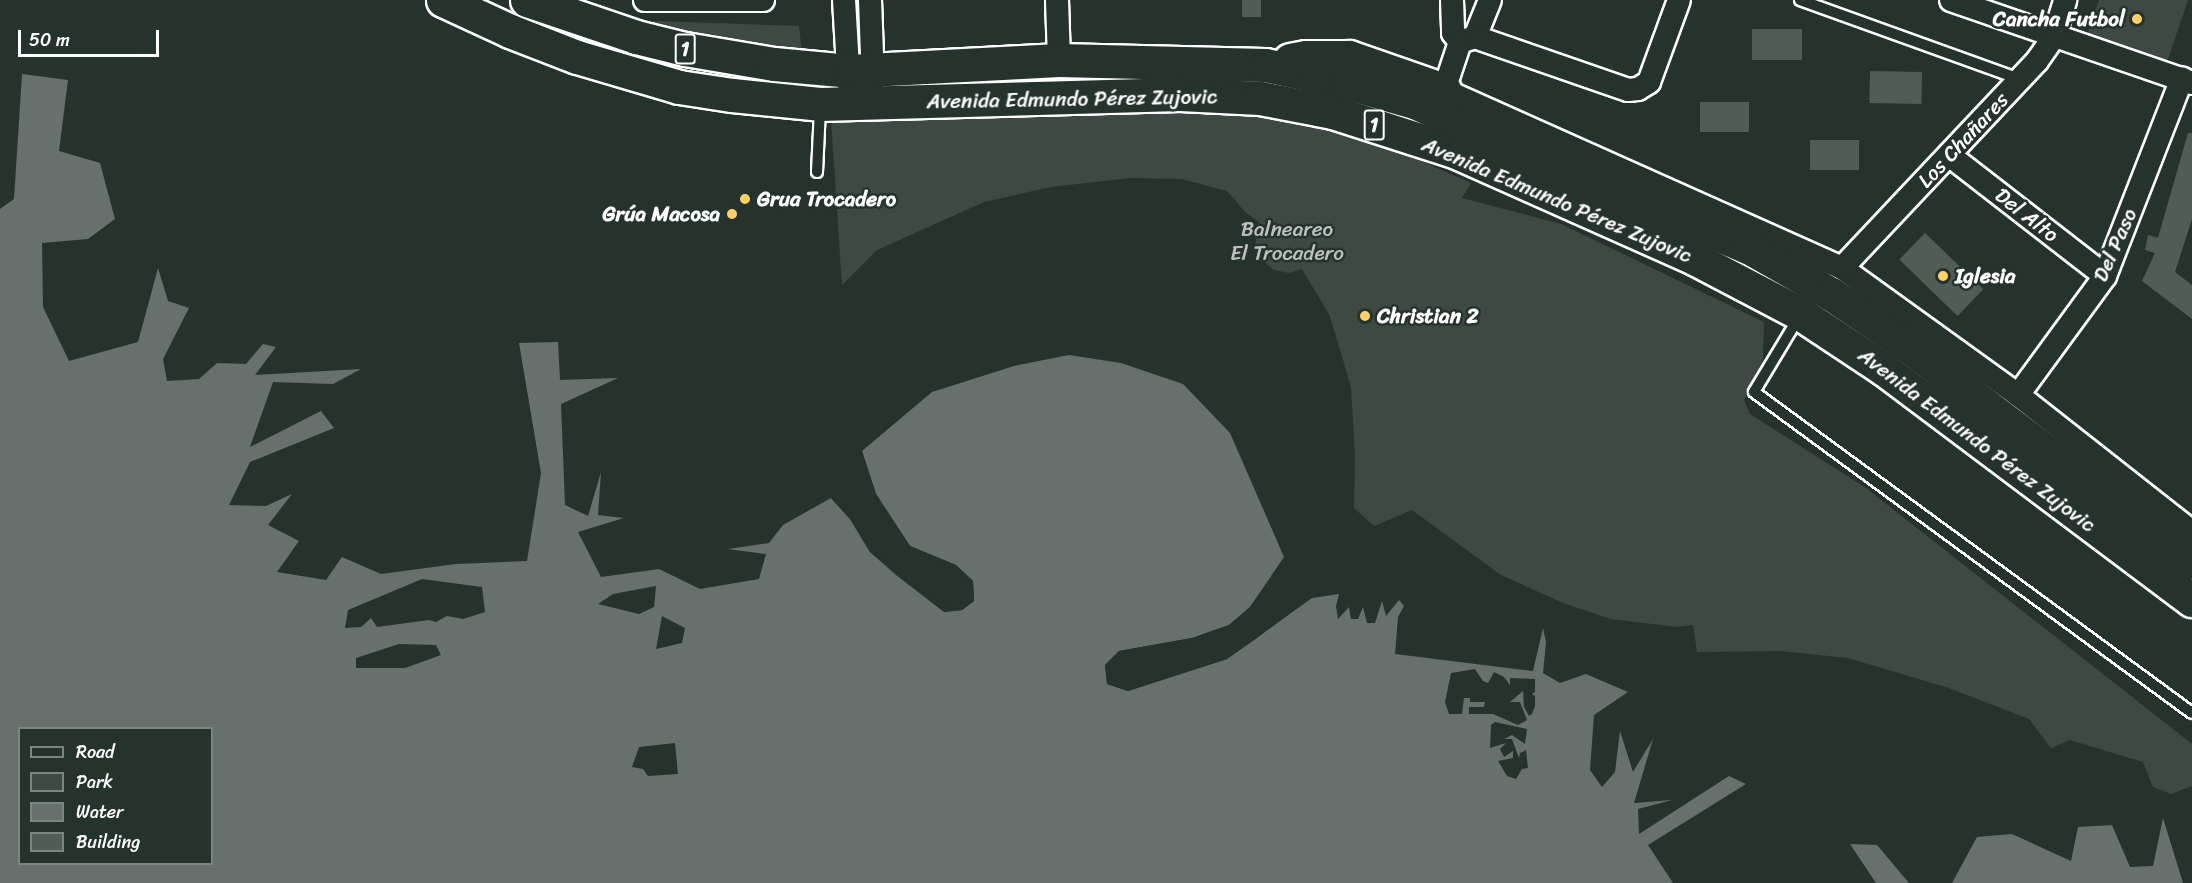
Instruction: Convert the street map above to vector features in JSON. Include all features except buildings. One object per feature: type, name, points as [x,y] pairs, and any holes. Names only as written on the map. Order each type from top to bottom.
[{"type":"highway","name":"Avenida Edmundo Pérez Zujovic","points":[[443,0],[510,31],[627,73],[679,87],[847,104],[1180,94],[1260,98],[1333,112],[1454,151],[1694,258],[1793,322],[1884,369],[2192,600]]},
{"type":"highway","name":"Avenida Edmundo Pérez Zujovic","points":[[527,0],[603,27],[685,49],[774,64],[861,70],[1059,60],[1265,65],[1344,82],[1417,103],[1470,129],[1748,247],[1861,311],[2192,562]]},
{"type":"highway","points":[[1265,65],[1306,57],[1349,57],[1444,90]]},
{"type":"highway","points":[[1793,322],[1810,307],[1825,306],[1886,343],[1908,346]]},
{"type":"street","points":[[645,0],[764,0]]},
{"type":"street","points":[[844,0],[861,70]]},
{"type":"street","points":[[847,104],[861,70],[870,0]]},
{"type":"street","points":[[1057,0],[1059,60]]},
{"type":"street","points":[[1452,0],[1453,33],[1628,90],[1638,89],[1649,82],[1679,0]]},
{"type":"street","points":[[1490,0],[1468,39],[1444,90],[1842,268],[2018,396],[2192,532]]},
{"type":"street","points":[[1951,0],[2187,81]]},
{"type":"street","name":"Los Chañares","points":[[1842,268],[2037,61],[2054,37],[2066,0]]},
{"type":"street","name":"Del Paso","points":[[2018,396],[2105,276],[2187,81]]},
{"type":"street","name":"Del Alto","points":[[1949,155],[2105,276]]},
{"type":"lane","points":[[1800,0],[2020,79]]},
{"type":"lane","points":[[817,172],[847,104]]},
{"type":"lane","points":[[1694,258],[1714,282],[1724,287]]},
{"type":"lane","points":[[1793,322],[1754,392],[2192,713]]},
{"type":"green space","name":"Cancha Futbol","points":[[2099,0],[2188,0],[2166,65],[2086,38]]},
{"type":"green space","points":[[627,20],[799,26],[802,53],[709,40]]},
{"type":"green space","name":"Balneareo El Trocadero","points":[[1180,109],[1271,114],[1329,125],[1387,146],[1471,183],[1462,198],[1561,224],[1764,322],[1763,360],[1744,400],[1750,414],[1866,488],[2192,744],[2192,786],[2171,794],[2153,787],[2143,762],[2070,740],[2051,748],[2029,719],[1949,688],[1848,658],[1781,651],[1697,652],[1693,625],[1677,627],[1611,619],[1563,603],[1501,575],[1412,510],[1374,526],[1354,508],[1355,455],[1351,387],[1330,316],[1302,269],[1289,273],[1274,270],[1262,260],[1255,246],[1259,222],[1246,213],[1227,191],[1182,179],[1130,178],[1051,187],[984,202],[877,250],[842,285],[831,119]]},
{"type":"water","points":[[22,74],[68,80],[59,151],[100,163],[115,219],[88,239],[42,243],[43,307],[69,361],[138,342],[158,268],[168,301],[189,308],[163,359],[167,381],[199,379],[217,363],[246,364],[263,344],[276,347],[255,375],[361,369],[333,384],[273,382],[250,447],[321,411],[334,428],[250,462],[229,505],[266,506],[292,494],[268,525],[299,541],[277,572],[326,580],[342,557],[381,574],[456,564],[527,561],[541,473],[519,343],[558,342],[560,380],[618,378],[561,404],[565,505],[588,516],[601,472],[598,515],[624,518],[578,532],[601,577],[659,569],[700,589],[759,579],[766,554],[728,549],[769,543],[783,525],[831,498],[850,519],[870,552],[944,612],[962,610],[974,601],[973,581],[956,565],[910,546],[876,494],[862,451],[932,392],[1014,366],[1069,355],[1121,363],[1183,384],[1230,433],[1284,557],[1250,607],[1229,625],[1192,638],[1119,651],[1105,665],[1107,684],[1128,691],[1227,659],[1312,598],[1339,594],[1336,606],[1338,619],[1349,607],[1351,619],[1358,619],[1363,607],[1367,623],[1375,623],[1382,601],[1386,616],[1399,600],[1404,606],[1398,617],[1395,654],[1533,671],[1543,628],[1546,642],[1543,673],[1560,683],[1586,674],[1628,692],[1594,715],[1590,770],[1602,787],[1615,772],[1620,731],[1633,772],[1653,739],[1634,803],[1672,800],[1638,809],[1639,834],[1729,776],[1746,784],[1648,845],[1673,883],[0,883],[0,209],[14,199]],"holes":[[[422,579],[482,587],[485,612],[463,619],[447,616],[436,622],[429,620],[377,627],[371,618],[361,627],[345,628],[348,610]],[[656,586],[654,607],[639,614],[598,604],[613,594]],[[662,616],[685,628],[682,643],[656,649]],[[399,644],[436,645],[441,655],[405,668],[356,668],[356,658]],[[1475,669],[1483,681],[1488,683],[1494,672],[1504,677],[1510,685],[1510,678],[1535,679],[1535,692],[1532,694],[1535,696],[1535,706],[1532,714],[1529,716],[1524,707],[1523,691],[1510,702],[1520,702],[1527,720],[1518,725],[1493,714],[1469,714],[1469,707],[1484,707],[1485,702],[1470,702],[1470,698],[1464,698],[1462,714],[1449,714],[1445,702],[1451,673]],[[1495,722],[1527,729],[1525,744],[1512,735],[1504,739],[1512,739],[1519,758],[1520,753],[1526,750],[1528,768],[1522,769],[1516,779],[1507,776],[1498,761],[1513,758],[1513,751],[1504,757],[1500,749],[1506,743],[1490,748],[1491,725]],[[675,743],[678,774],[648,776],[643,769],[632,767],[639,747]]]},
{"type":"water","points":[[2163,818],[2183,883],[1952,883],[1977,837],[2012,834],[2071,861],[2078,827],[2112,825],[2130,867],[2153,866]]},
{"type":"water","points":[[1850,844],[1877,845],[1909,883],[1876,883]]},
{"type":"pier","points":[[861,448],[876,494],[910,546],[956,565],[973,581],[974,601],[962,610],[944,612],[896,575],[870,552],[850,519],[831,498],[831,495],[853,517],[872,550],[945,608],[961,607],[971,599],[970,583],[955,568],[908,548],[873,495],[859,452]]},
{"type":"pier","points":[[1287,555],[1253,609],[1231,628],[1193,641],[1120,653],[1108,666],[1109,682],[1128,688],[1225,656],[1315,594],[1257,638],[1227,659],[1128,691],[1107,684],[1105,665],[1119,651],[1192,638],[1229,625],[1250,607]]},
{"type":"place","name":"Cancha Futbol","points":[[2137,19]]},
{"type":"place","name":"Grua Trocadero","points":[[745,199]]},
{"type":"place","name":"Grúa Macosa","points":[[732,214]]},
{"type":"place","name":"Iglesia","points":[[1943,276]]},
{"type":"place","name":"Christian 2","points":[[1365,316]]}]
